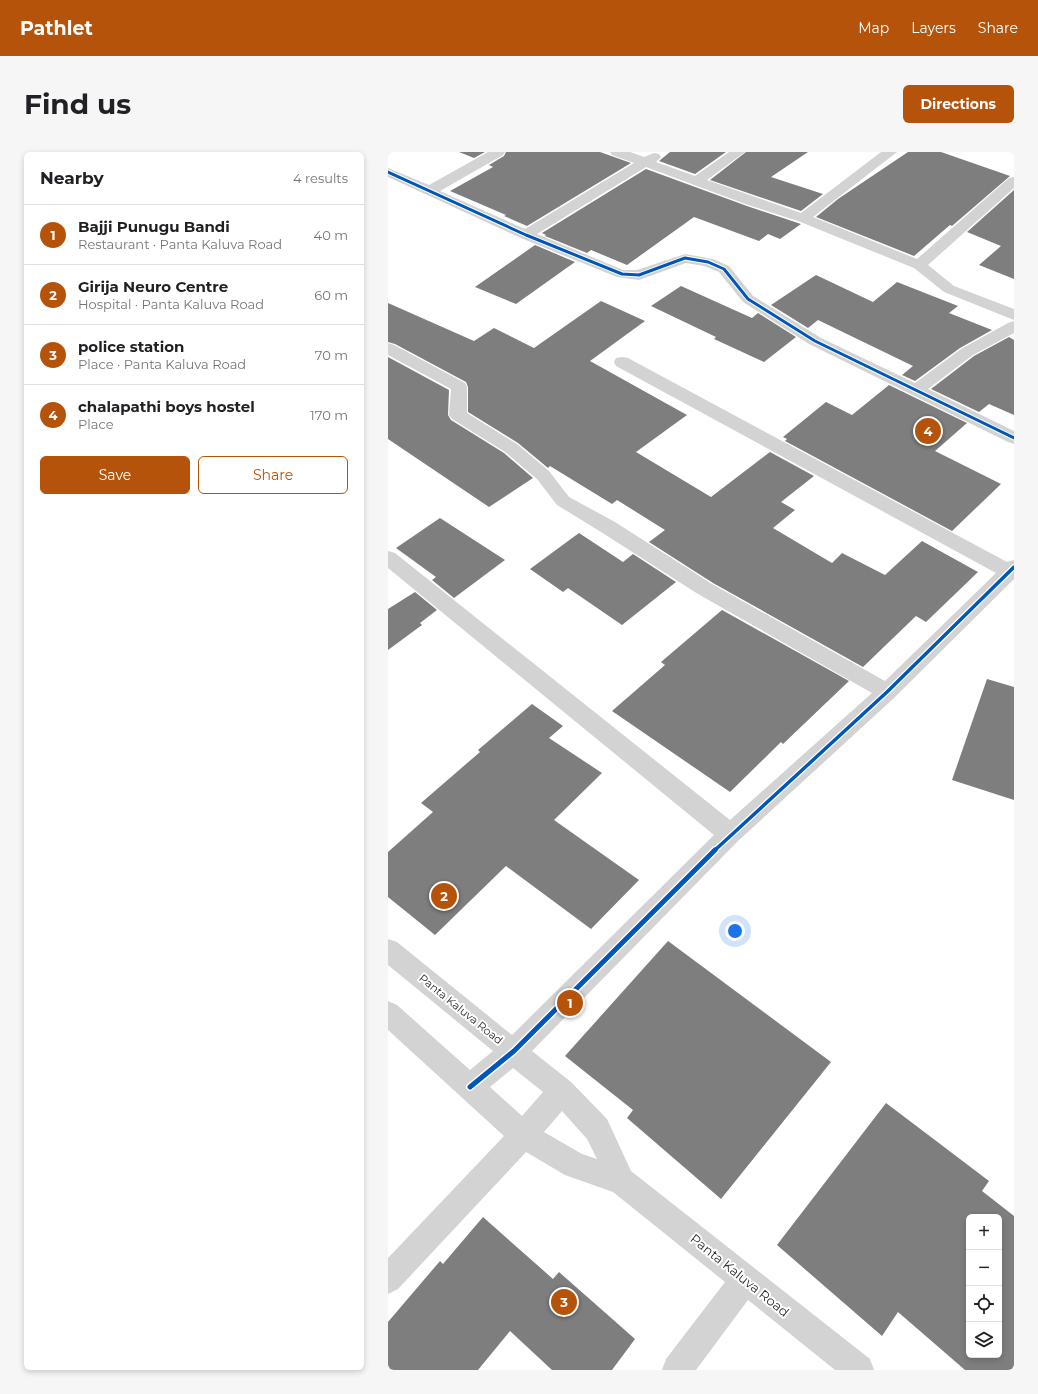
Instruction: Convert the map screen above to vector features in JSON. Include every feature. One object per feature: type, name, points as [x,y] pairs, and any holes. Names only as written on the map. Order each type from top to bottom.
[{"type":"street","points":[[429,190],[498,152]]},
{"type":"street","points":[[617,152],[753,202],[803,218],[919,265],[949,289],[1014,315]]},
{"type":"street","points":[[526,235],[662,152]]},
{"type":"street","points":[[697,181],[738,152]]},
{"type":"street","points":[[803,218],[890,152]]},
{"type":"street","points":[[388,172],[526,235],[622,274],[639,275],[685,258],[708,262],[724,269],[748,299],[815,341],[1014,438]]},
{"type":"street","points":[[919,265],[1014,181]]},
{"type":"street","points":[[916,390],[967,352],[1014,326]]},
{"type":"street","points":[[388,348],[459,388],[458,415],[511,448],[543,475],[563,501],[608,527],[705,589],[887,692]]},
{"type":"street","points":[[470,1087],[514,1051],[730,834],[887,692],[1012,569],[622,362]]},
{"type":"street","points":[[388,558],[730,834]]},
{"type":"street","name":"Panta Kaluva Road","points":[[388,950],[562,1091],[596,1129],[621,1180]]},
{"type":"street","name":"Panta Kaluva Road","points":[[388,1013],[523,1135],[575,1165],[621,1180],[859,1370]]},
{"type":"street","points":[[388,1279],[523,1135],[562,1091]]},
{"type":"street","points":[[677,1370],[745,1280]]},
{"type":"building","points":[[459,152],[485,152],[474,158]]},
{"type":"building","points":[[506,152],[600,152],[631,163],[527,226],[504,216],[506,215],[450,191],[493,167],[489,165],[504,156]]},
{"type":"building","points":[[670,152],[726,152],[695,174],[659,161]]},
{"type":"building","points":[[746,152],[808,152],[771,177],[823,194],[801,211],[710,180]]},
{"type":"building","points":[[908,152],[941,152],[1010,176],[952,226],[950,225],[914,256],[816,217],[838,199]]},
{"type":"building","points":[[646,169],[801,224],[780,239],[768,234],[759,241],[694,217],[627,265],[591,250],[587,253],[545,236],[546,235],[542,233]]},
{"type":"building","points":[[1014,190],[1014,279],[979,265],[1001,246],[967,232]]},
{"type":"building","points":[[535,245],[575,262],[516,304],[475,287]]},
{"type":"building","points":[[816,275],[873,302],[897,282],[958,306],[949,313],[992,330],[960,348],[915,381],[902,375],[913,366],[818,320],[808,328],[771,305]]},
{"type":"building","points":[[681,286],[752,318],[758,313],[796,337],[764,362],[714,339],[716,337],[651,306]]},
{"type":"building","points":[[601,301],[645,321],[590,361],[687,415],[636,452],[711,497],[770,452],[814,476],[781,502],[795,510],[773,528],[832,563],[842,553],[885,575],[922,541],[978,572],[926,622],[916,616],[863,667],[713,583],[649,542],[665,530],[617,500],[612,504],[550,466],[548,468],[518,443],[468,412],[468,387],[466,382],[395,344],[388,342],[388,303],[474,341],[494,328],[534,348]]},
{"type":"building","points":[[1009,337],[1014,340],[1014,415],[989,404],[979,412],[931,389],[974,356]]},
{"type":"building","points":[[388,357],[449,390],[448,415],[451,420],[504,453],[533,478],[489,507],[388,439]]},
{"type":"building","points":[[889,385],[967,423],[935,451],[1001,484],[952,531],[785,441],[787,439],[783,437],[826,402],[852,415]]},
{"type":"building","points":[[440,518],[505,560],[454,598],[432,580],[436,577],[396,548]]},
{"type":"building","points":[[579,533],[623,562],[633,554],[676,582],[622,625],[568,588],[563,592],[530,569]]},
{"type":"building","points":[[415,592],[437,610],[420,623],[422,625],[388,650],[388,609]]},
{"type":"building","points":[[722,610],[849,681],[783,744],[781,742],[730,792],[612,711],[665,665],[661,662]]},
{"type":"building","points":[[987,679],[1014,687],[1014,800],[952,780]]},
{"type":"building","points":[[532,704],[563,726],[549,738],[602,773],[554,820],[639,880],[591,929],[506,866],[435,935],[388,897],[388,852],[433,812],[421,803],[480,752],[478,750]]},
{"type":"building","points":[[668,941],[831,1062],[721,1199],[627,1118],[633,1110],[565,1056]]},
{"type":"building","points":[[886,1103],[989,1181],[982,1191],[1014,1216],[1014,1370],[965,1370],[898,1312],[882,1336],[777,1245]]},
{"type":"building","points":[[483,1217],[553,1279],[559,1272],[635,1339],[612,1370],[552,1370],[510,1331],[478,1370],[388,1370],[388,1322],[440,1261],[443,1264]]},
{"type":"cycle path","points":[[388,172],[526,235],[622,274],[639,275],[685,258],[708,262],[724,269],[748,299],[815,341],[1014,438]]},
{"type":"cycle path","points":[[470,1087],[514,1051],[730,834],[887,692],[1014,567]]},
{"type":"place","name":"chalapathi boys hostel","points":[[928,431]]},
{"type":"place","name":"Girija Neuro Centre","points":[[444,896]]},
{"type":"place","name":"Bajji Punugu Bandi","points":[[570,1003]]},
{"type":"place","name":"police station","points":[[564,1302]]}]
